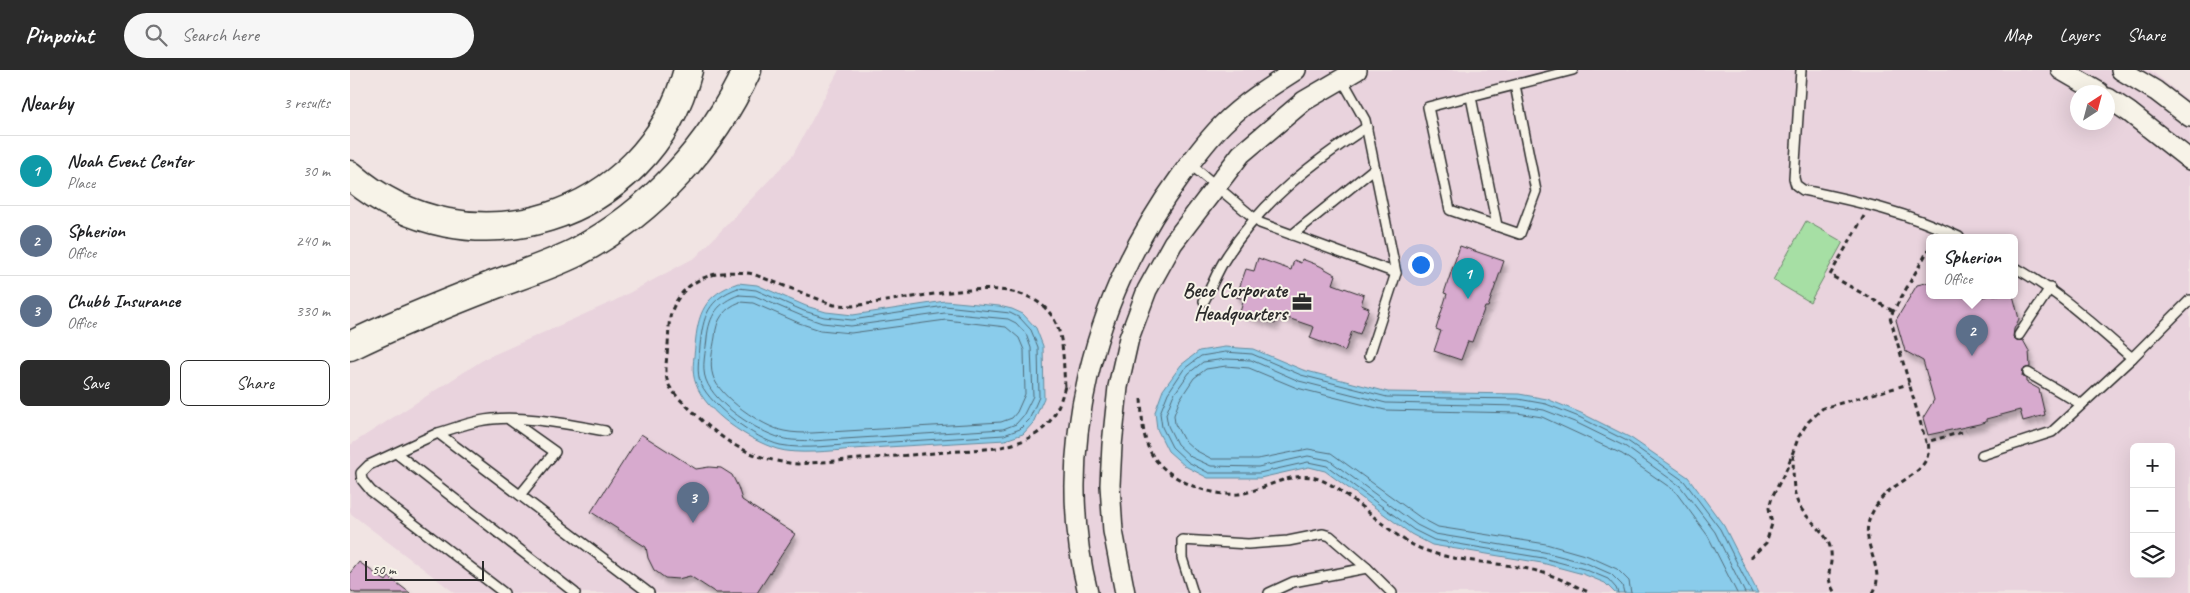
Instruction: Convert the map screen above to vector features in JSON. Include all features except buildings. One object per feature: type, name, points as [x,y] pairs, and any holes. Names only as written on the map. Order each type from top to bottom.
[{"type":"highway","points":[[350,175],[382,199],[416,215],[442,222],[498,227],[527,223],[553,216],[600,194],[640,160],[669,120],[678,101],[688,70]]},
{"type":"highway","points":[[350,346],[390,326],[538,269],[597,240],[639,210],[667,185],[697,151],[723,115],[747,70]]},
{"type":"street","points":[[1088,593],[1076,507],[1078,431],[1085,389],[1108,309],[1141,236],[1190,164],[1223,123],[1266,89],[1296,70]]},
{"type":"street","points":[[2061,70],[2087,85]]},
{"type":"street","points":[[2123,70],[2156,91],[2190,117]]},
{"type":"street","points":[[1125,593],[1113,531],[1110,486],[1118,388],[1127,346],[1152,282],[1173,244],[1241,154],[1304,101],[1349,75]]},
{"type":"street","points":[[2115,102],[2136,116],[2190,160]]},
{"type":"lane","points":[[1801,70],[1794,178],[1796,185],[1804,190],[1871,204],[1952,234]]},
{"type":"lane","points":[[1515,86],[1536,191],[1520,234],[1450,210],[1428,107],[1568,71]]},
{"type":"lane","points":[[1349,75],[1367,127],[1396,273],[1369,356]]},
{"type":"lane","points":[[1471,96],[1497,226]]},
{"type":"lane","points":[[1204,300],[1226,256],[1255,219],[1308,167],[1367,127]]},
{"type":"lane","points":[[1190,164],[1260,223],[1396,273]]},
{"type":"lane","points":[[1292,235],[1375,168]]},
{"type":"lane","points":[[2018,269],[2050,288],[2069,302],[2132,358]]},
{"type":"lane","points":[[2019,335],[2050,288]]},
{"type":"lane","points":[[1982,455],[2052,432],[2132,358],[2190,300]]},
{"type":"lane","points":[[2028,373],[2081,404]]},
{"type":"lane","points":[[510,419],[555,452],[520,495]]},
{"type":"lane","points":[[504,593],[372,491],[362,480],[361,473],[369,465],[438,433],[480,420],[543,420],[605,431]]},
{"type":"lane","points":[[438,433],[649,593]]},
{"type":"lane","points":[[396,453],[575,593]]},
{"type":"lane","points":[[1193,593],[1182,558],[1182,540],[1248,544],[1288,541],[1322,534],[1330,536],[1368,568],[1392,593]]},
{"type":"lane","points":[[1269,593],[1293,582],[1368,568]]},
{"type":"path","points":[[1871,204],[1830,275],[1893,311]]},
{"type":"path","points":[[1873,593],[1878,586],[1868,534],[1869,519],[1889,490],[1923,467],[1928,458],[1928,441],[1926,442],[1890,317],[1926,254]]},
{"type":"path","points":[[741,272],[753,274],[834,305],[852,306],[973,289],[996,290],[1031,297],[1040,303],[1052,316],[1058,328],[1066,386],[1060,408],[1043,430],[1011,445],[997,448],[808,464],[779,462],[759,457],[735,446],[712,432],[668,384],[666,374],[672,309],[689,286],[703,277],[741,272]]},
{"type":"path","points":[[1750,558],[1766,543],[1772,524],[1769,508],[1772,497],[1788,468],[1799,436],[1808,422],[1824,408],[1909,384]]},
{"type":"path","points":[[1066,386],[1085,389]]},
{"type":"path","points":[[1141,399],[1147,446],[1154,458],[1162,466],[1188,485],[1204,491],[1237,494],[1296,477],[1312,477],[1333,486],[1394,534],[1414,546],[1435,554],[1548,574],[1590,593]]},
{"type":"path","points":[[1928,441],[1966,431]]},
{"type":"path","points":[[1793,452],[1795,492],[1798,504],[1808,518],[1824,533],[1827,540],[1831,552],[1828,570],[1829,584],[1835,593]]},
{"type":"shaded area","points":[[839,70],[2150,70],[2190,102],[2190,593],[455,593],[350,513],[350,445],[486,358],[614,301],[696,257],[793,155]]},
{"type":"green space","points":[[1806,221],[1843,242],[1810,302],[1773,280]]},
{"type":"water","points":[[738,283],[757,285],[806,306],[826,312],[853,315],[945,301],[1012,309],[1023,314],[1036,328],[1043,346],[1044,398],[1033,423],[1023,434],[1005,440],[815,452],[785,451],[766,445],[742,432],[719,415],[701,395],[694,379],[693,365],[696,334],[701,315],[710,300],[717,293]]},
{"type":"water","points":[[1225,347],[1253,349],[1303,370],[1388,392],[1519,394],[1547,399],[1581,413],[1631,438],[1688,477],[1724,526],[1758,593],[1615,593],[1605,583],[1583,574],[1542,563],[1432,545],[1411,534],[1325,471],[1309,467],[1260,478],[1208,478],[1185,466],[1168,451],[1157,429],[1155,412],[1163,390],[1181,365],[1199,351]]},
{"type":"place","name":"Noah Event Center","points":[[1468,299]]},
{"type":"place","name":"Beco Corporate Headquarters","points":[[1302,302]]},
{"type":"place","name":"Spherion","points":[[1972,356]]},
{"type":"place","name":"Chubb Insurance","points":[[693,523]]}]
